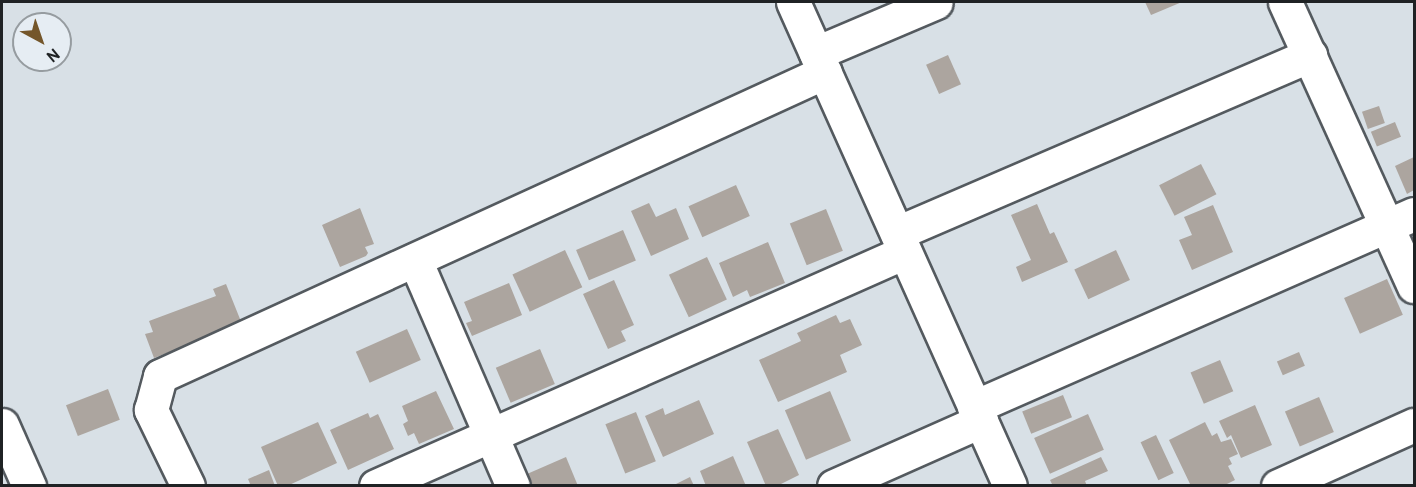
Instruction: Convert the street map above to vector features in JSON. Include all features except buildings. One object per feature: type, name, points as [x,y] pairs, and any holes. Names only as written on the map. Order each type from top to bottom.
[{"type":"street","points":[[793,2],[1010,486]]},
{"type":"street","points":[[188,486],[151,410],[160,376],[415,260],[820,62],[936,2]]},
{"type":"street","points":[[1285,2],[1310,55],[1401,220],[1414,286]]},
{"type":"street","points":[[376,486],[491,435],[901,242],[1310,55]]},
{"type":"street","points":[[834,486],[978,414],[1401,220]]},
{"type":"street","points":[[415,260],[513,486]]},
{"type":"street","points":[[2,425],[29,486]]},
{"type":"street","points":[[1278,486],[1414,426]]}]
